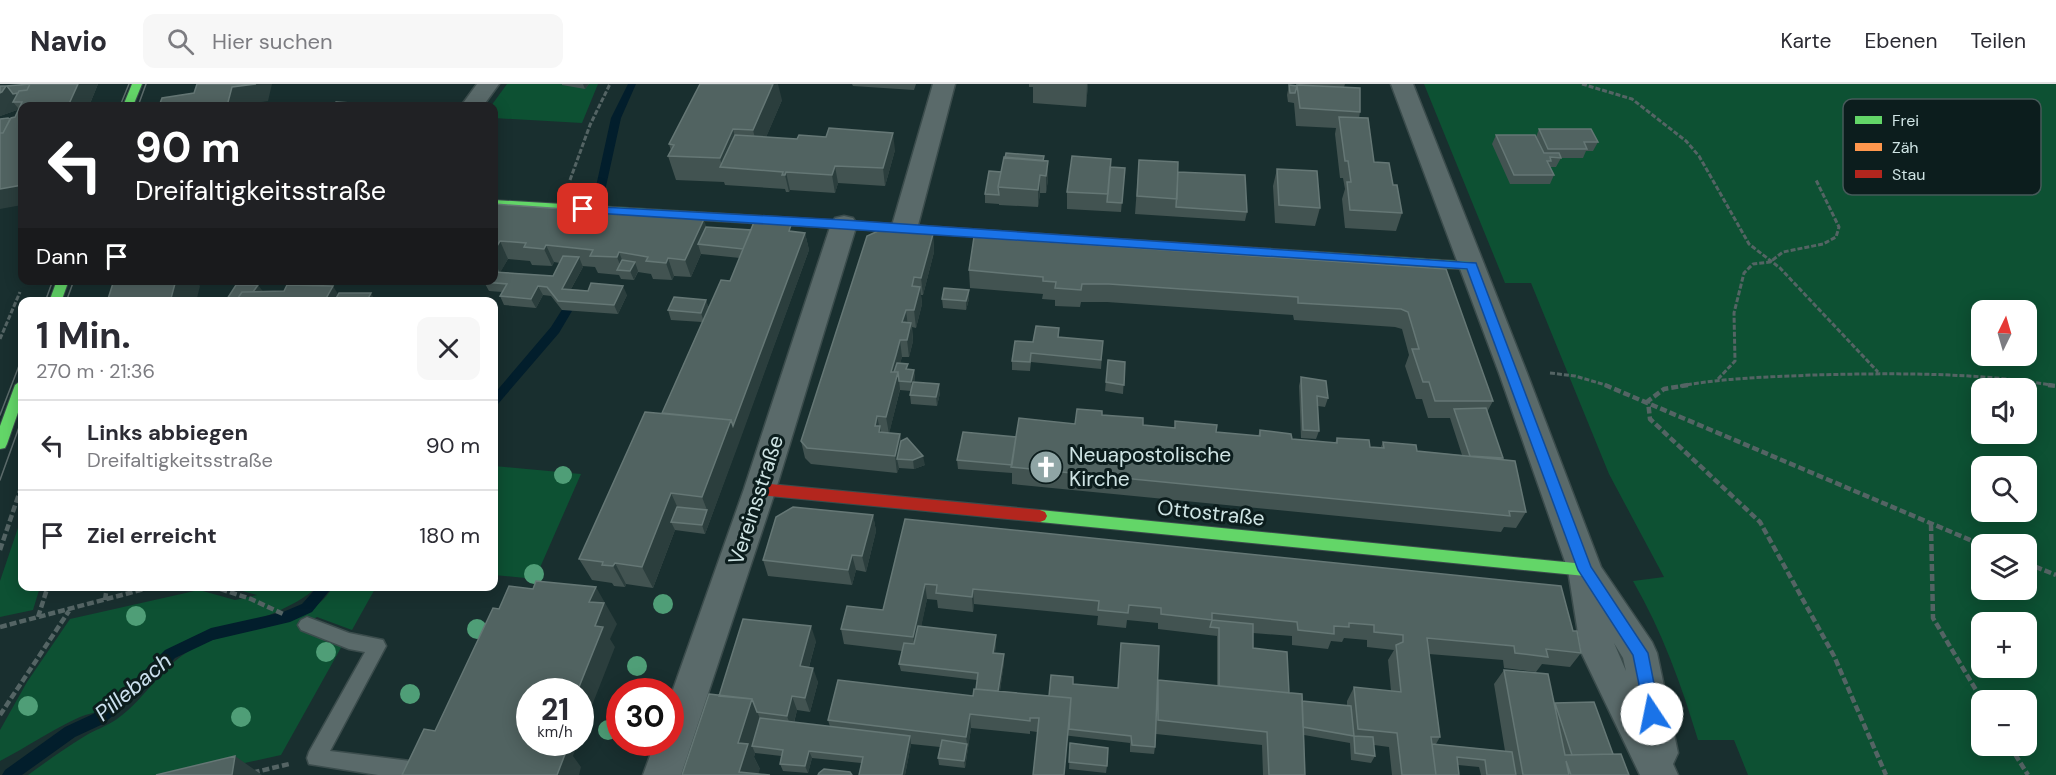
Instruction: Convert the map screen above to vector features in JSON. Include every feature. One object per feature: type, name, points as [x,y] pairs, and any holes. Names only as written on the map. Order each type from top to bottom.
[{"type":"street","points":[[130,102],[137,84]]},
{"type":"street","points":[[475,102],[488,84]]},
{"type":"street","points":[[904,229],[944,84]]},
{"type":"street","points":[[1402,84],[1513,373],[1585,570],[1598,652],[1659,775]]},
{"type":"street","points":[[498,204],[844,224],[1472,266]]},
{"type":"street","name":"Vereinsstraße","points":[[662,775],[760,489],[844,224]]},
{"type":"street","points":[[0,444],[18,396]]},
{"type":"street","name":"Ottostraße","points":[[760,489],[1585,570]]},
{"type":"street","points":[[1585,570],[1640,653],[1664,775]]},
{"type":"lane","points":[[307,625],[349,641],[377,646],[316,758],[410,770],[407,775]]},
{"type":"path","points":[[560,208],[590,125],[610,84]]},
{"type":"path","points":[[1582,84],[1632,99],[1686,141],[1699,156],[1749,244],[1780,268],[1879,373]]},
{"type":"path","points":[[1718,379],[1735,361],[1734,313],[1744,273],[1754,264],[1770,262],[1783,252],[1823,243],[1836,237],[1839,227],[1816,180]]},
{"type":"path","points":[[0,339],[20,290]]},
{"type":"path","points":[[1513,373],[1562,374],[1605,384],[1971,540]]},
{"type":"path","points":[[1648,401],[1664,389],[1718,379],[1879,373],[2028,381],[2056,386]]},
{"type":"path","points":[[1648,401],[1650,419],[1760,522],[1834,656],[1886,775]]},
{"type":"path","points":[[0,550],[18,497]]},
{"type":"path","points":[[1931,524],[1934,618],[1976,690]]},
{"type":"path","points":[[2037,567],[2056,575]]},
{"type":"path","points":[[37,618],[46,591]]},
{"type":"path","points":[[105,600],[107,591]]},
{"type":"path","points":[[0,627],[138,591]]},
{"type":"path","points":[[226,591],[251,599]]},
{"type":"path","points":[[0,715],[70,609]]},
{"type":"path","points":[[2016,756],[2028,775]]},
{"type":"path","points":[[243,775],[316,758]]},
{"type":"green space","points":[[507,84],[598,84],[582,123],[498,118],[498,102],[494,102]]},
{"type":"green space","points":[[1424,84],[2056,84],[2056,775],[1748,775],[1734,740],[1698,740],[1670,658],[1633,581],[1664,577],[1609,474],[1531,283],[1505,283]]},
{"type":"green space","points":[[498,466],[581,474],[535,579],[498,575]]},
{"type":"green space","points":[[18,528],[18,591],[39,591],[33,610],[0,617],[0,581]]},
{"type":"green space","points":[[195,591],[235,600],[257,595],[242,591],[312,591],[265,617],[205,633],[178,645],[102,709],[70,722],[0,761],[0,730],[27,682],[70,619]]},
{"type":"green space","points":[[330,591],[374,591],[352,630],[317,617],[298,627],[343,644],[281,755],[190,775],[28,775],[89,734],[117,719],[139,700],[166,669],[188,651],[219,638],[291,620],[321,602]]},
{"type":"building","points":[[30,84],[78,84],[70,102],[13,102],[19,91],[27,90]]},
{"type":"building","points":[[30,84],[27,90],[13,94],[7,86]]},
{"type":"building","points":[[197,84],[256,84],[232,87],[228,102],[160,102],[162,98],[194,93]]},
{"type":"building","points":[[700,84],[773,84],[753,130],[733,129],[720,158],[668,156],[674,145],[669,144]]},
{"type":"building","points":[[1289,85],[1297,86],[1295,93],[1290,93]]},
{"type":"building","points":[[1297,85],[1360,88],[1360,112],[1300,108]]},
{"type":"building","points":[[0,86],[6,86],[0,93]]},
{"type":"building","points":[[18,111],[18,186],[0,189],[0,133],[3,133],[11,118],[15,117]]},
{"type":"building","points":[[1339,117],[1368,118],[1374,162],[1389,163],[1393,185],[1397,185],[1402,213],[1350,210],[1347,182],[1351,182],[1348,161],[1345,161]]},
{"type":"building","points":[[0,119],[10,119],[3,133],[0,133]]},
{"type":"building","points":[[829,128],[893,133],[883,168],[835,166],[832,175],[786,172],[782,175],[783,172],[720,167],[735,135],[797,139],[799,135],[826,137]]},
{"type":"building","points":[[1539,129],[1591,129],[1598,142],[1584,142],[1587,149],[1548,149]]},
{"type":"building","points":[[1496,135],[1535,135],[1544,153],[1559,153],[1561,158],[1550,157],[1551,161],[1547,161],[1554,175],[1514,175]]},
{"type":"building","points":[[1006,153],[1044,156],[1043,161],[1005,158]]},
{"type":"building","points":[[1072,156],[1111,159],[1108,194],[1067,192]]},
{"type":"building","points":[[1004,157],[1048,161],[1046,176],[1040,175],[1038,190],[998,187]]},
{"type":"building","points":[[1139,160],[1178,162],[1177,199],[1137,196]]},
{"type":"building","points":[[1110,167],[1125,168],[1122,203],[1107,202]]},
{"type":"building","points":[[1277,169],[1317,171],[1320,208],[1279,205]]},
{"type":"building","points":[[989,171],[1001,172],[999,195],[985,194]]},
{"type":"building","points":[[1178,172],[1245,175],[1247,212],[1176,207]]},
{"type":"building","points":[[498,204],[704,219],[685,260],[668,258],[666,263],[646,261],[648,257],[619,252],[617,257],[590,256],[593,250],[546,245],[544,249],[524,247],[526,243],[500,241],[498,244]]},
{"type":"building","points":[[754,222],[791,225],[789,231],[805,233],[733,426],[731,420],[662,413],[721,280],[730,281]]},
{"type":"building","points":[[706,227],[751,230],[743,249],[698,244]]},
{"type":"building","points":[[878,231],[933,234],[921,278],[914,277],[912,286],[920,287],[914,310],[906,310],[902,322],[911,323],[907,340],[900,340],[891,372],[898,372],[886,417],[877,416],[875,426],[880,426],[879,432],[900,434],[895,456],[807,448],[801,441],[867,236]]},
{"type":"building","points":[[974,237],[1018,240],[1019,237],[1035,238],[1035,241],[1048,242],[1446,269],[1493,401],[1435,401],[1429,382],[1423,382],[1412,349],[1419,349],[1408,312],[1401,309],[1298,303],[1298,297],[1109,284],[1082,284],[1081,290],[1055,288],[1056,282],[1043,281],[1043,277],[969,270]]},
{"type":"building","points":[[563,256],[579,257],[562,289],[588,291],[591,283],[623,286],[614,305],[558,301],[547,287],[538,286],[531,299],[500,296],[507,284],[498,283],[498,272],[553,276]]},
{"type":"building","points":[[622,260],[635,262],[630,271],[617,270]]},
{"type":"building","points":[[112,285],[175,285],[171,297],[109,297]]},
{"type":"building","points":[[236,285],[258,285],[253,292],[242,292],[238,297],[228,297]]},
{"type":"building","points":[[287,285],[333,286],[327,297],[238,297],[242,292],[284,291]]},
{"type":"building","points":[[944,288],[969,290],[966,301],[942,299]]},
{"type":"building","points":[[339,293],[371,293],[369,297],[337,297]]},
{"type":"building","points":[[674,297],[706,300],[701,313],[668,310]]},
{"type":"building","points":[[1036,326],[1059,328],[1058,337],[1103,341],[1101,360],[1031,353],[1030,362],[1012,361],[1015,341],[1033,342]]},
{"type":"building","points":[[1108,360],[1125,362],[1124,385],[1106,382]]},
{"type":"building","points":[[897,363],[908,364],[906,369],[914,370],[911,382],[899,381],[898,372],[894,372]]},
{"type":"building","points":[[1301,377],[1326,381],[1328,398],[1317,396],[1319,431],[1303,430]]},
{"type":"building","points":[[913,382],[939,384],[936,397],[910,395]]},
{"type":"building","points":[[1486,408],[1503,458],[1470,456],[1454,409]]},
{"type":"building","points":[[1077,409],[1102,411],[1102,415],[1143,418],[1143,425],[1175,428],[1175,421],[1217,425],[1216,432],[1260,436],[1260,430],[1291,434],[1292,439],[1337,443],[1337,438],[1369,440],[1370,447],[1384,448],[1383,442],[1416,445],[1417,451],[1515,461],[1526,512],[1509,511],[1510,516],[1011,467],[1019,418],[1075,424]]},
{"type":"building","points":[[645,412],[731,420],[702,497],[671,493],[642,567],[615,563],[613,566],[602,565],[603,562],[579,559]]},
{"type":"building","points":[[963,432],[1016,437],[1012,465],[957,460]]},
{"type":"building","points":[[907,438],[923,456],[913,460],[897,459],[901,441]]},
{"type":"building","points":[[677,507],[707,510],[702,525],[671,522]]},
{"type":"building","points":[[793,507],[873,515],[862,556],[852,555],[848,570],[763,560],[776,517]]},
{"type":"building","points":[[905,519],[1561,586],[1573,631],[1577,631],[1581,653],[1546,649],[1548,657],[1515,653],[1514,646],[1427,638],[1440,737],[1431,737],[1436,775],[1402,775],[1397,733],[1358,729],[1354,687],[1401,692],[1396,645],[1403,642],[1403,635],[1374,632],[1374,625],[1349,623],[1349,627],[1334,626],[1334,634],[1298,630],[1297,622],[1212,613],[1212,620],[1161,614],[1161,608],[1129,605],[1128,613],[1098,610],[1099,601],[973,589],[972,597],[936,593],[937,585],[925,584],[913,637],[841,629],[847,606],[883,610]]},
{"type":"building","points":[[536,581],[596,587],[589,602],[604,603],[595,626],[603,627],[583,678],[516,678],[516,756],[564,756],[557,775],[402,775],[424,729],[435,731],[493,608],[499,609],[509,586],[533,589]]},
{"type":"building","points":[[743,619],[811,626],[800,666],[813,668],[805,698],[792,696],[787,716],[757,712],[752,699],[719,696]]},
{"type":"building","points":[[1212,620],[1253,624],[1253,648],[1287,652],[1289,693],[1219,686],[1219,628],[1210,627]]},
{"type":"building","points":[[918,626],[996,635],[993,653],[1004,654],[998,691],[976,689],[978,673],[899,664],[904,643],[914,644]]},
{"type":"building","points":[[1121,643],[1159,646],[1155,747],[1132,745],[1131,736],[1069,729],[1071,698],[1049,696],[1051,675],[1073,677],[1073,684],[1118,688]]},
{"type":"building","points":[[1504,670],[1548,674],[1565,755],[1621,754],[1629,775],[1571,775],[1566,761],[1569,775],[1523,775]]},
{"type":"building","points":[[838,680],[973,696],[974,689],[1071,698],[1064,775],[1033,775],[1039,718],[1030,718],[1030,721],[970,714],[966,737],[828,720]]},
{"type":"building","points":[[1158,680],[1302,694],[1305,775],[1269,775],[1267,732],[1158,720]]},
{"type":"building","points":[[709,694],[752,699],[738,743],[748,744],[739,772],[770,775],[682,775]]},
{"type":"building","points":[[1302,701],[1351,706],[1354,736],[1303,727]]},
{"type":"building","points":[[1594,702],[1613,754],[1572,755],[1555,703]]},
{"type":"building","points":[[760,718],[910,736],[902,775],[859,775],[863,757],[809,751],[805,766],[780,764],[783,750],[752,746]]},
{"type":"building","points":[[1354,736],[1373,737],[1375,756],[1355,753]]},
{"type":"building","points":[[942,740],[967,744],[964,761],[938,758]]},
{"type":"building","points":[[1070,743],[1108,748],[1107,766],[1069,762]]},
{"type":"building","points":[[1432,744],[1512,752],[1516,775],[1487,775],[1485,760],[1457,757],[1459,775],[1436,775]]},
{"type":"building","points":[[235,756],[232,775],[156,775]]},
{"type":"building","points":[[824,769],[850,772],[852,775],[818,775]]},
{"type":"waterway","name":"Pillebach","points":[[600,191],[616,118],[632,84]]},
{"type":"waterway","name":"Pillebach","points":[[498,396],[555,330],[567,311]]},
{"type":"waterway","name":"Pillebach","points":[[10,775],[70,732],[98,719],[145,680],[170,654],[211,634],[285,618],[307,608],[322,591]]},
{"type":"tram line","points":[[122,102],[129,84]]},
{"type":"tram line","points":[[139,102],[146,84]]},
{"type":"tram line","points":[[47,297],[51,285]]},
{"type":"tram line","points":[[68,297],[72,285]]},
{"type":"tram line","points":[[0,415],[18,368]]},
{"type":"tram line","points":[[0,480],[18,430]]},
{"type":"traffic: fast","points":[[130,102],[137,84]]},
{"type":"traffic: fast","points":[[498,204],[883,227]]},
{"type":"traffic: fast","points":[[1259,252],[1472,266]]},
{"type":"traffic: fast","points":[[57,297],[61,285]]},
{"type":"traffic: fast","points":[[0,444],[18,396]]},
{"type":"traffic: fast","points":[[1040,516],[1585,570]]},
{"type":"traffic: slow","points":[[1077,240],[1259,252]]},
{"type":"traffic: jam","points":[[883,227],[1077,240]]},
{"type":"traffic: jam","points":[[760,489],[1040,516]]},
{"type":"place","name":"Neuapostolische Kirche","points":[[1046,467]]},
{"type":"route","points":[[583,209],[1472,266],[1585,570],[1640,653],[1652,714]]}]
